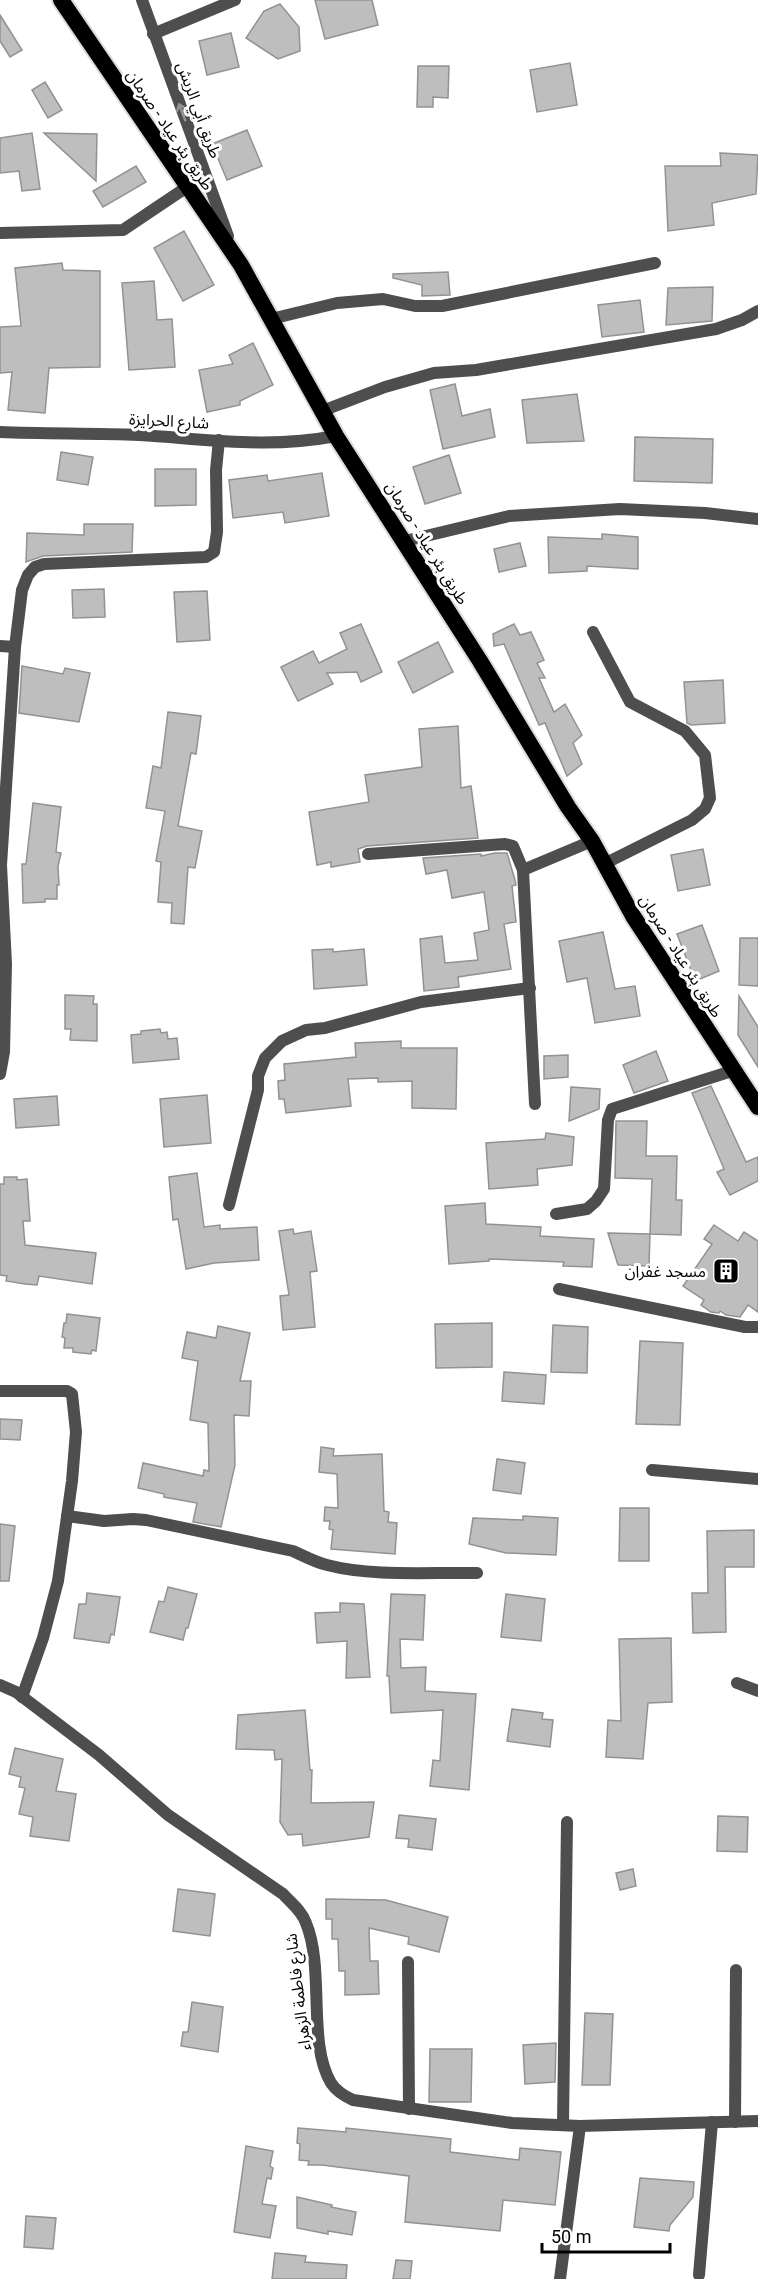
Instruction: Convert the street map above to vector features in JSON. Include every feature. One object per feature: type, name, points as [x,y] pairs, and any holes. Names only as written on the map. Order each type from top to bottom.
[{"type":"highway","name":"طريق بئر عياد - صرمان","points":[[61,0],[241,265],[336,436],[405,541],[568,807],[592,841],[633,916],[732,1071],[758,1106]]},
{"type":"street","name":"طريق أبي الريش","points":[[142,0],[219,217],[241,265]]},
{"type":"street","points":[[153,34],[227,1]]},
{"type":"street","points":[[0,233],[123,230],[187,187]]},
{"type":"street","points":[[270,318],[337,303],[383,299],[415,306],[442,306],[656,263]]},
{"type":"street","points":[[322,411],[385,387],[434,373],[476,370],[716,329],[742,320],[758,311]]},
{"type":"street","name":"شارع الحرايزة","points":[[0,432],[90,433],[264,443],[303,442],[336,436]]},
{"type":"street","points":[[0,1074],[4,1052],[6,975],[0,865],[15,647],[22,590],[28,575],[35,567],[44,564],[206,557],[214,552],[217,532],[216,470],[219,440]]},
{"type":"street","points":[[405,541],[509,516],[620,509],[705,513],[758,519]]},
{"type":"street","points":[[593,632],[630,702],[685,731],[705,755],[711,798],[705,809],[692,820],[604,864]]},
{"type":"street","points":[[0,646],[15,647]]},
{"type":"street","points":[[523,870],[592,841]]},
{"type":"street","points":[[368,854],[505,844],[513,846],[523,870],[535,1104]]},
{"type":"street","points":[[229,1205],[258,1090],[258,1076],[265,1058],[282,1041],[306,1030],[325,1028],[421,1002],[530,988]]},
{"type":"street","points":[[556,1214],[587,1209],[596,1201],[603,1189],[608,1120],[612,1109],[732,1071]]},
{"type":"street","points":[[558,1289],[654,1310],[745,1327],[758,1327]]},
{"type":"street","points":[[0,1390],[67,1391],[72,1394],[76,1432],[67,1516],[55,1592],[43,1638],[22,1697]]},
{"type":"street","points":[[652,1470],[758,1479]]},
{"type":"street","points":[[67,1516],[104,1521],[146,1520],[293,1551],[314,1561],[341,1568],[477,1573]]},
{"type":"street","points":[[736,1683],[758,1691]]},
{"type":"street","name":"شارع فاطمة الزهراء","points":[[0,1685],[22,1697],[99,1755],[168,1815],[283,1894],[298,1909],[306,1923],[314,1957],[320,2046],[331,2083],[342,2095],[353,2100],[512,2123],[580,2126],[758,2121]]},
{"type":"street","points":[[563,2124],[567,1822]]},
{"type":"street","points":[[408,1962],[409,2109]]},
{"type":"street","points":[[735,2122],[736,1970]]},
{"type":"street","points":[[699,2275],[712,2122]]},
{"type":"street","points":[[560,2279],[580,2126]]},
{"type":"building","points":[[315,0],[372,0],[378,25],[325,39]]},
{"type":"building","points":[[280,4],[299,27],[300,51],[278,59],[246,38],[264,11]]},
{"type":"building","points":[[0,15],[22,50],[10,57],[0,41]]},
{"type":"building","points":[[231,33],[239,67],[207,75],[199,41]]},
{"type":"building","points":[[570,63],[577,105],[537,112],[530,70]]},
{"type":"building","points":[[418,66],[449,66],[448,98],[433,97],[433,107],[417,107]]},
{"type":"building","points":[[45,82],[62,110],[48,118],[32,90]]},
{"type":"building","points":[[247,130],[262,166],[227,180],[212,144]]},
{"type":"building","points":[[32,133],[40,189],[22,191],[19,171],[0,173],[0,138]]},
{"type":"building","points":[[44,133],[97,134],[96,181]]},
{"type":"building","points":[[720,153],[758,155],[756,194],[712,203],[714,225],[668,231],[665,166],[721,166]]},
{"type":"building","points":[[136,166],[146,182],[103,207],[93,191]]},
{"type":"building","points":[[184,231],[214,285],[183,301],[154,248]]},
{"type":"building","points":[[62,263],[63,270],[100,271],[100,367],[49,368],[45,413],[8,410],[12,372],[0,373],[0,327],[21,326],[15,268]]},
{"type":"building","points":[[448,272],[450,295],[422,296],[422,285],[393,278],[393,274]]},
{"type":"building","points":[[154,281],[157,320],[172,319],[175,367],[129,370],[122,283]]},
{"type":"building","points":[[713,287],[712,321],[666,325],[668,288]]},
{"type":"building","points":[[640,300],[644,332],[602,337],[598,305]]},
{"type":"building","points":[[253,343],[273,385],[240,401],[240,405],[207,412],[199,370],[233,364],[229,355]]},
{"type":"building","points":[[455,384],[462,416],[490,409],[495,437],[443,449],[430,390]]},
{"type":"building","points":[[577,394],[584,441],[527,443],[522,400]]},
{"type":"building","points":[[635,437],[713,439],[712,483],[634,481]]},
{"type":"building","points":[[61,452],[93,457],[88,485],[57,480]]},
{"type":"building","points":[[449,455],[461,493],[425,504],[413,467]]},
{"type":"building","points":[[155,469],[196,469],[196,505],[155,506]]},
{"type":"building","points":[[322,473],[329,516],[285,523],[283,512],[233,518],[229,480],[267,475],[268,481]]},
{"type":"building","points":[[84,524],[133,524],[132,552],[43,556],[26,562],[27,533],[84,535]]},
{"type":"building","points":[[602,534],[638,537],[638,569],[587,566],[587,571],[549,573],[548,537],[602,539]]},
{"type":"building","points":[[520,543],[526,566],[499,572],[494,549]]},
{"type":"building","points":[[104,589],[105,617],[73,618],[72,590]]},
{"type":"building","points":[[207,591],[210,640],[177,642],[174,592]]},
{"type":"building","points":[[361,624],[382,672],[361,682],[357,672],[327,673],[333,684],[298,701],[281,667],[313,651],[319,663],[347,649],[340,633]]},
{"type":"building","points":[[514,624],[520,635],[531,632],[544,660],[537,663],[545,678],[539,678],[554,712],[565,704],[582,735],[573,743],[582,764],[567,776],[545,723],[539,725],[504,644],[494,646],[493,634]]},
{"type":"building","points":[[438,642],[453,672],[413,693],[398,662]]},
{"type":"building","points":[[22,666],[63,674],[65,668],[90,673],[79,722],[19,713]]},
{"type":"building","points":[[723,680],[725,723],[691,725],[687,723],[684,682]]},
{"type":"building","points":[[168,712],[201,716],[196,754],[191,753],[178,826],[202,831],[195,868],[188,867],[184,924],[171,923],[172,903],[158,902],[161,862],[156,861],[165,811],[146,808],[153,766],[161,768]]},
{"type":"building","points":[[458,726],[461,788],[471,786],[478,838],[367,846],[358,849],[360,862],[331,867],[331,862],[317,865],[309,812],[369,802],[365,775],[422,767],[419,729]]},
{"type":"building","points":[[33,803],[61,807],[56,852],[61,853],[58,866],[59,885],[57,885],[57,899],[23,903],[22,864],[26,864]]},
{"type":"building","points":[[703,849],[710,885],[678,891],[671,855]]},
{"type":"building","points":[[507,853],[516,885],[512,886],[516,922],[504,924],[511,969],[458,977],[459,987],[424,991],[420,939],[442,936],[445,963],[478,960],[474,933],[489,930],[484,892],[452,898],[447,870],[426,874],[423,858],[481,854],[481,856]]},
{"type":"building","points":[[702,925],[719,971],[695,981],[677,934]]},
{"type":"building","points":[[603,932],[615,989],[635,986],[640,1016],[595,1023],[587,978],[567,982],[559,941]]},
{"type":"building","points":[[740,938],[758,938],[758,986],[739,985]]},
{"type":"building","points":[[333,949],[333,952],[364,949],[367,985],[314,989],[312,950]]},
{"type":"building","points":[[65,995],[94,996],[93,1004],[97,1004],[97,1041],[70,1040],[71,1029],[65,1029]]},
{"type":"building","points":[[739,996],[758,1027],[758,1067],[738,1035]]},
{"type":"building","points":[[160,1029],[161,1033],[167,1032],[168,1039],[177,1038],[179,1059],[133,1063],[131,1035],[141,1034],[141,1031]]},
{"type":"building","points":[[401,1041],[401,1048],[457,1048],[456,1109],[412,1108],[412,1081],[378,1082],[378,1078],[348,1079],[351,1106],[286,1113],[284,1099],[279,1099],[278,1081],[285,1080],[284,1064],[356,1057],[355,1043]]},
{"type":"building","points":[[656,1051],[668,1081],[634,1093],[623,1065]]},
{"type":"building","points":[[568,1055],[568,1077],[544,1079],[544,1056]]},
{"type":"building","points":[[711,1086],[746,1162],[758,1157],[758,1181],[730,1195],[717,1172],[724,1169],[692,1093]]},
{"type":"building","points":[[571,1087],[600,1089],[599,1109],[569,1121]]},
{"type":"building","points":[[207,1095],[211,1143],[164,1147],[160,1099]]},
{"type":"building","points":[[57,1096],[59,1125],[16,1128],[14,1099]]},
{"type":"building","points":[[616,1121],[647,1121],[646,1156],[677,1156],[676,1200],[682,1200],[681,1235],[650,1234],[652,1179],[615,1178]]},
{"type":"building","points":[[546,1133],[574,1137],[572,1165],[537,1169],[538,1185],[489,1189],[486,1143],[545,1139]]},
{"type":"building","points":[[197,1173],[204,1227],[220,1225],[220,1229],[257,1227],[259,1260],[214,1263],[186,1269],[178,1219],[173,1220],[169,1177]]},
{"type":"building","points":[[4,1177],[17,1177],[17,1180],[27,1179],[30,1221],[23,1221],[25,1245],[96,1253],[92,1284],[39,1276],[37,1285],[25,1284],[6,1281],[7,1276],[0,1275],[0,1184],[4,1184]]},
{"type":"building","points":[[485,1203],[486,1224],[541,1227],[540,1236],[594,1239],[592,1267],[563,1266],[564,1262],[489,1259],[489,1261],[449,1264],[445,1206]]},
{"type":"building","name":"مسجد غفران","points":[[714,1225],[738,1241],[744,1232],[758,1241],[758,1312],[748,1305],[740,1317],[726,1315],[720,1311],[719,1313],[711,1312],[701,1305],[704,1300],[683,1286],[712,1244],[704,1239]]},
{"type":"building","points":[[293,1229],[294,1234],[311,1231],[317,1271],[310,1272],[315,1327],[283,1330],[280,1296],[289,1295],[279,1231]]},
{"type":"building","points":[[608,1233],[650,1234],[649,1266],[618,1265]]},
{"type":"building","points":[[67,1314],[100,1318],[96,1351],[92,1350],[91,1354],[73,1352],[73,1348],[64,1348],[65,1338],[62,1337]]},
{"type":"building","points":[[492,1323],[492,1367],[436,1368],[435,1324]]},
{"type":"building","points":[[553,1325],[588,1327],[587,1373],[551,1372]]},
{"type":"building","points":[[218,1326],[250,1333],[240,1381],[251,1381],[249,1416],[234,1415],[235,1465],[221,1527],[193,1522],[197,1503],[164,1497],[164,1494],[138,1488],[143,1463],[203,1476],[204,1470],[209,1471],[208,1423],[190,1420],[198,1361],[182,1358],[187,1332],[216,1338]]},
{"type":"building","points":[[640,1341],[683,1343],[680,1425],[636,1424]]},
{"type":"building","points":[[504,1372],[546,1375],[544,1404],[502,1401]]},
{"type":"building","points":[[0,1419],[22,1420],[20,1440],[0,1439]]},
{"type":"building","points":[[321,1447],[334,1449],[333,1456],[382,1454],[384,1511],[389,1512],[388,1522],[397,1523],[395,1554],[331,1549],[333,1530],[329,1529],[330,1521],[324,1521],[325,1507],[338,1508],[337,1474],[319,1472]]},
{"type":"building","points":[[497,1459],[525,1463],[521,1494],[493,1490]]},
{"type":"building","points":[[620,1508],[649,1508],[649,1561],[619,1561]]},
{"type":"building","points":[[523,1516],[558,1518],[556,1555],[506,1553],[469,1544],[473,1518],[523,1520]]},
{"type":"building","points":[[0,1524],[15,1526],[9,1581],[0,1581]]},
{"type":"building","points":[[754,1530],[754,1567],[725,1567],[726,1632],[693,1633],[692,1593],[708,1593],[707,1531]]},
{"type":"building","points":[[168,1587],[197,1594],[183,1640],[150,1632],[159,1601],[164,1602]]},
{"type":"building","points":[[87,1593],[120,1597],[114,1635],[111,1634],[109,1643],[74,1638],[79,1604],[86,1604]]},
{"type":"building","points":[[391,1594],[425,1595],[423,1640],[400,1639],[401,1668],[426,1667],[425,1691],[476,1694],[469,1790],[430,1786],[433,1760],[440,1761],[443,1710],[391,1713],[389,1676],[387,1676]]},
{"type":"building","points":[[506,1594],[545,1599],[541,1641],[501,1637]]},
{"type":"building","points":[[340,1603],[364,1604],[370,1677],[346,1678],[347,1641],[317,1643],[315,1613],[340,1612]]},
{"type":"building","points":[[671,1638],[672,1702],[648,1703],[643,1759],[606,1757],[608,1720],[621,1721],[619,1639]]},
{"type":"building","points":[[512,1709],[543,1713],[542,1719],[553,1720],[550,1747],[507,1741]]},
{"type":"building","points":[[305,1710],[310,1770],[312,1770],[311,1803],[374,1802],[369,1837],[303,1846],[302,1834],[288,1835],[280,1822],[282,1759],[275,1760],[274,1750],[236,1749],[238,1715]]},
{"type":"building","points":[[15,1748],[63,1759],[56,1791],[76,1794],[69,1841],[30,1836],[33,1817],[19,1814],[25,1788],[19,1787],[21,1777],[9,1774]]},
{"type":"building","points":[[399,1815],[436,1819],[432,1850],[408,1847],[409,1839],[396,1838]]},
{"type":"building","points":[[718,1816],[748,1817],[747,1852],[717,1851]]},
{"type":"building","points":[[633,1869],[636,1886],[620,1890],[616,1873]]},
{"type":"building","points":[[178,1889],[215,1894],[210,1936],[173,1931]]},
{"type":"building","points":[[326,1899],[386,1900],[448,1917],[439,1952],[408,1944],[409,1937],[369,1928],[370,1961],[378,1961],[379,1994],[345,1995],[345,1971],[339,1971],[338,1939],[332,1939],[332,1919],[326,1919]]},
{"type":"building","points":[[192,2002],[223,2007],[218,2052],[181,2046],[183,2032],[188,2032]]},
{"type":"building","points":[[585,2013],[613,2014],[610,2085],[582,2085]]},
{"type":"building","points":[[556,2043],[555,2082],[525,2084],[523,2045]]},
{"type":"building","points":[[430,2049],[472,2049],[471,2102],[429,2102]]},
{"type":"building","points":[[298,2128],[346,2132],[346,2128],[451,2139],[450,2152],[519,2160],[520,2148],[561,2152],[555,2205],[503,2200],[500,2231],[405,2222],[409,2176],[308,2165],[309,2161],[299,2160]]},
{"type":"building","points":[[246,2146],[273,2151],[270,2166],[273,2168],[271,2179],[267,2178],[262,2204],[276,2206],[270,2238],[234,2232]]},
{"type":"building","points":[[640,2178],[694,2182],[693,2197],[670,2225],[669,2231],[634,2227]]},
{"type":"building","points":[[297,2197],[356,2212],[352,2235],[328,2231],[328,2234],[297,2228]]},
{"type":"building","points":[[26,2216],[56,2218],[53,2249],[24,2247]]},
{"type":"building","points":[[275,2253],[306,2256],[305,2262],[347,2265],[346,2279],[272,2279]]},
{"type":"building","points":[[396,2260],[412,2261],[410,2279],[393,2279]]},
{"type":"place","name":"مسجد غفران","points":[[726,1271]]}]
